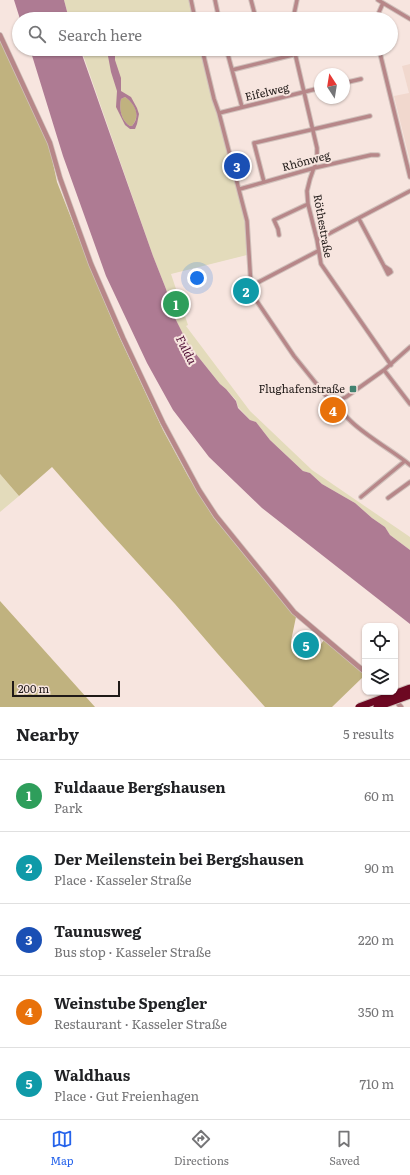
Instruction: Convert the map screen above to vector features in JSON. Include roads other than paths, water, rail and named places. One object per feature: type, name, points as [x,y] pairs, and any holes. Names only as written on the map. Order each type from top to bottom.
[{"type":"highway","points":[[359,707],[410,688]]},
{"type":"highway","points":[[377,707],[410,695]]},
{"type":"street","points":[[191,0],[194,12]]},
{"type":"street","points":[[215,0],[218,12]]},
{"type":"street","points":[[251,0],[254,12]]},
{"type":"street","points":[[293,12],[297,0]]},
{"type":"street","points":[[378,0],[409,17]]},
{"type":"street","points":[[379,12],[383,3]]},
{"type":"street","points":[[0,35],[50,143],[60,178],[91,264],[123,338],[163,423],[199,490],[216,516],[294,612],[362,669]]},
{"type":"street","points":[[204,56],[214,99],[240,189],[248,226],[251,286],[254,296],[294,356],[327,397],[337,401],[346,397],[391,365],[410,347]]},
{"type":"street","points":[[228,56],[242,107]]},
{"type":"street","points":[[232,70],[287,56]]},
{"type":"street","name":"Röthestraße","points":[[295,56],[317,148],[317,159],[310,179],[308,191],[308,204],[321,264],[391,365]]},
{"type":"street","points":[[381,56],[410,177]]},
{"type":"street","points":[[350,82],[361,79]]},
{"type":"street","name":"Eifelweg","points":[[219,112],[314,90]]},
{"type":"street","points":[[264,182],[254,143],[370,116]]},
{"type":"street","name":"Rhönweg","points":[[240,189],[314,168],[371,155],[378,155]]},
{"type":"street","points":[[317,240],[410,191]]},
{"type":"street","points":[[279,235],[274,220],[308,204]]},
{"type":"street","points":[[359,219],[384,266]]},
{"type":"street","points":[[251,286],[318,251]]},
{"type":"street","points":[[384,370],[410,404]]},
{"type":"street","points":[[337,401],[339,408],[352,422],[410,465]]},
{"type":"street","points":[[362,497],[405,461]]},
{"type":"street","points":[[388,498],[410,482]]},
{"type":"street","points":[[391,695],[402,707]]},
{"type":"water","points":[[14,0],[64,0],[67,12],[18,12]]},
{"type":"water","name":"Fulda","points":[[32,56],[82,56],[175,318],[188,344],[220,384],[236,401],[238,408],[250,420],[256,422],[270,440],[303,471],[310,473],[322,484],[355,503],[385,527],[390,535],[410,550],[410,624],[262,508],[209,457],[173,410],[147,363],[106,276],[63,156]]},
{"type":"water","points":[[108,56],[115,56],[121,78],[121,91],[131,97],[139,114],[135,129],[130,129],[125,125],[116,107],[117,91]],"holes":[[[125,97],[132,103],[136,110],[136,118],[135,122],[132,126],[130,126],[123,117],[120,107],[121,99]]]},
{"type":"place","name":"Taunusweg","points":[[237,166]]},
{"type":"place","name":"Der Meilenstein bei Bergshausen","points":[[246,291]]},
{"type":"place","name":"Fuldaaue Bergshausen","points":[[176,304]]},
{"type":"place","name":"Flughafenstraße","points":[[353,389]]},
{"type":"place","name":"Weinstube Spengler","points":[[333,410]]},
{"type":"place","name":"Waldhaus","points":[[306,645]]}]
